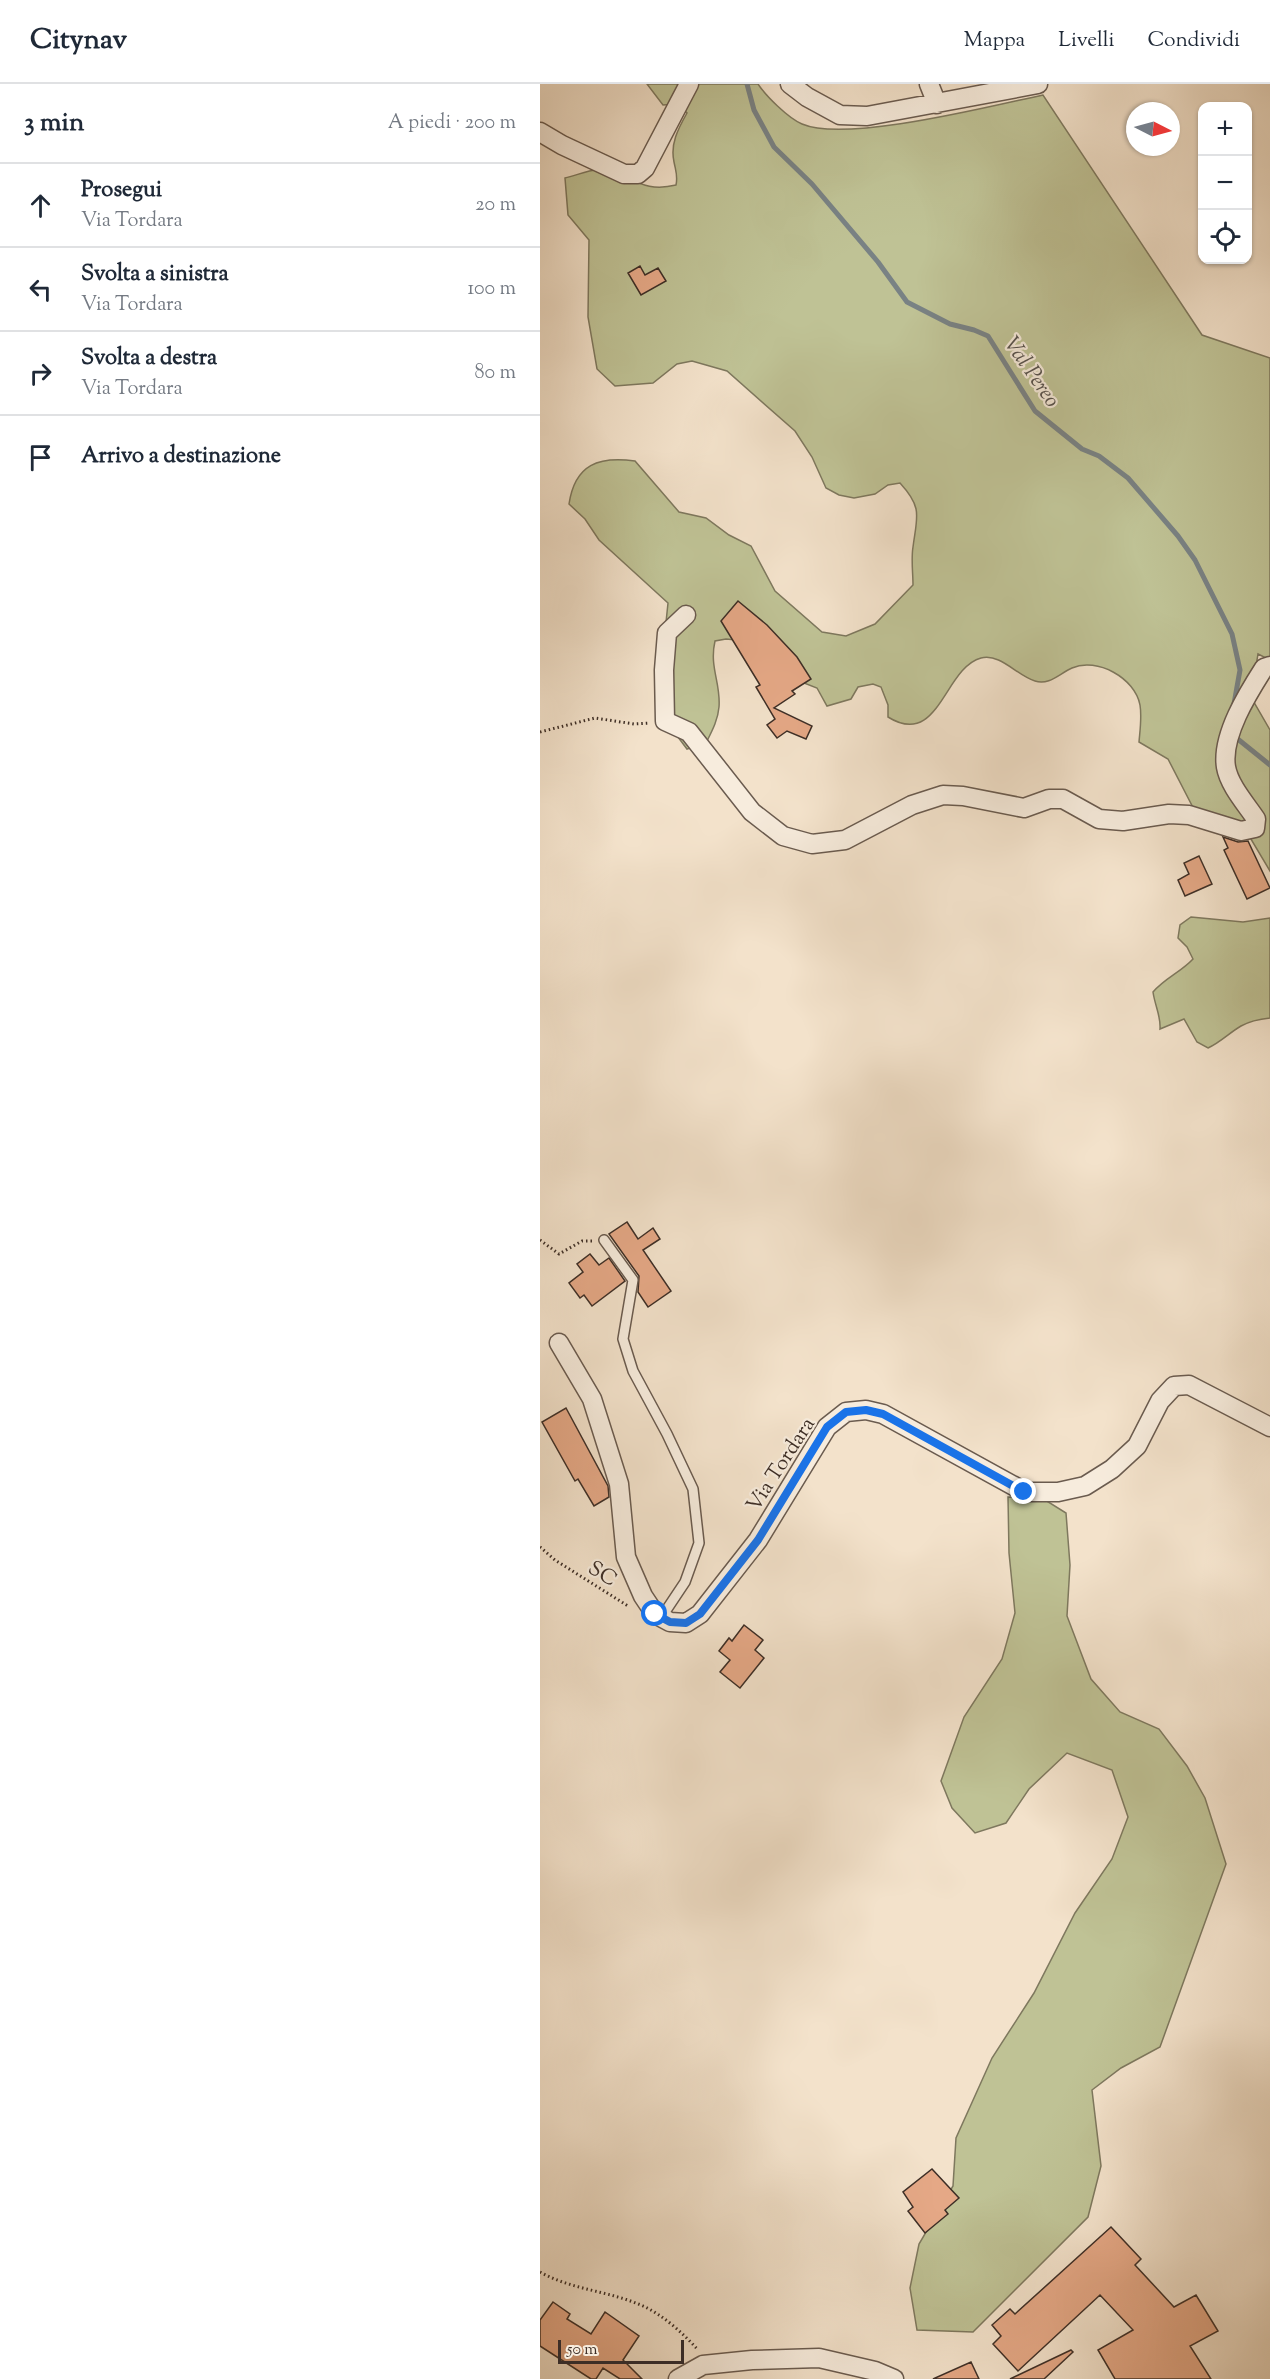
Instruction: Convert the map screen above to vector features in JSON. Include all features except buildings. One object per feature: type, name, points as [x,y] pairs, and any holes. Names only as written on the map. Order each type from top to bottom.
[{"type":"street","points":[[540,132],[561,145],[624,174],[638,174],[645,168],[689,84]]},
{"type":"street","points":[[790,84],[807,98],[840,115],[867,116],[1038,84]]},
{"type":"street","points":[[929,84],[937,104]]},
{"type":"street","points":[[686,615],[668,633],[664,670],[665,721],[689,732],[752,812],[783,836],[812,844],[845,840],[912,805],[943,795],[963,796],[1024,808],[1049,799],[1063,799],[1099,819],[1124,821],[1169,814],[1189,815],[1241,831],[1255,828],[1256,819],[1231,780],[1226,766],[1229,739],[1241,705],[1264,668],[1270,666]]},
{"type":"street","points":[[559,1343],[592,1398],[619,1484],[626,1557],[643,1596],[658,1616]]},
{"type":"street","name":"Via Tordara","points":[[658,1616],[670,1622],[686,1623],[700,1614],[758,1540],[827,1427],[846,1412],[866,1410],[883,1414],[1024,1492],[1058,1492],[1085,1486],[1112,1469],[1137,1446],[1160,1401],[1174,1386],[1189,1385],[1270,1427]]},
{"type":"street","points":[[678,2379],[703,2365],[752,2360],[819,2358],[894,2379]]},
{"type":"lane","points":[[604,1240],[633,1280],[623,1339],[633,1371],[668,1434],[693,1489],[699,1543],[685,1582],[658,1616]]},
{"type":"path","points":[[540,732],[595,718],[634,724],[665,721]]},
{"type":"path","points":[[540,1240],[559,1254],[582,1241],[604,1240]]},
{"type":"path","name":"SC","points":[[540,1547],[555,1560],[629,1606],[658,1616]]},
{"type":"path","points":[[540,2272],[556,2281],[643,2306],[682,2332],[711,2364]]},
{"type":"green space","points":[[647,84],[758,84],[790,117],[802,124],[823,129],[851,129],[919,121],[1043,95],[1202,335],[1270,358],[1270,660],[1258,654],[1251,697],[1270,730],[1270,871],[1242,824],[1200,821],[1168,759],[1139,742],[1140,705],[1131,686],[1114,672],[1092,665],[1072,668],[1050,680],[1040,682],[1028,678],[995,659],[981,658],[968,665],[958,676],[930,715],[919,723],[905,724],[888,717],[888,705],[881,687],[873,684],[858,687],[851,699],[827,706],[817,688],[794,679],[747,641],[726,639],[715,641],[713,659],[719,698],[717,716],[706,743],[687,749],[657,709],[668,603],[599,540],[585,519],[569,504],[572,490],[583,471],[600,462],[610,460],[635,461],[679,512],[706,518],[729,535],[751,546],[775,591],[822,632],[846,636],[875,624],[913,585],[912,556],[917,513],[912,499],[900,483],[888,485],[875,494],[854,498],[839,495],[826,488],[812,457],[795,431],[727,371],[692,361],[677,364],[653,383],[615,386],[597,369],[588,317],[589,240],[568,215],[565,178],[597,170],[618,174],[653,187],[676,185],[674,143],[687,113],[677,104],[663,105]]},
{"type":"green space","points":[[1191,917],[1243,922],[1270,918],[1270,1018],[1244,1024],[1208,1048],[1197,1042],[1184,1019],[1160,1029],[1153,992],[1193,959],[1187,947],[1178,938],[1180,925]]},
{"type":"green space","points":[[1008,1497],[1042,1498],[1066,1513],[1070,1565],[1067,1616],[1091,1679],[1120,1712],[1159,1729],[1187,1766],[1205,1798],[1226,1864],[1160,2047],[1121,2068],[1092,2090],[1101,2166],[1088,2217],[973,2332],[917,2330],[910,2288],[919,2244],[953,2186],[956,2138],[992,2058],[1034,1993],[1075,1913],[1112,1859],[1128,1817],[1112,1770],[1067,1753],[1029,1789],[1006,1823],[975,1833],[952,1808],[941,1781],[964,1717],[1002,1659],[1015,1613],[1009,1553]]},
{"type":"waterway","name":"Val Pereo","points":[[747,84],[754,110],[774,147],[812,184],[878,262],[907,302],[950,324],[988,336],[1035,411],[1082,449],[1099,456],[1128,478],[1178,536],[1195,560],[1232,634],[1240,670],[1234,704]]},
{"type":"waterway","name":"Val Pereo","points":[[1234,736],[1270,765]]},
{"type":"route","points":[[655,1614],[670,1622],[686,1623],[700,1614],[758,1540],[827,1427],[846,1412],[866,1410],[883,1414],[1024,1492]]}]
